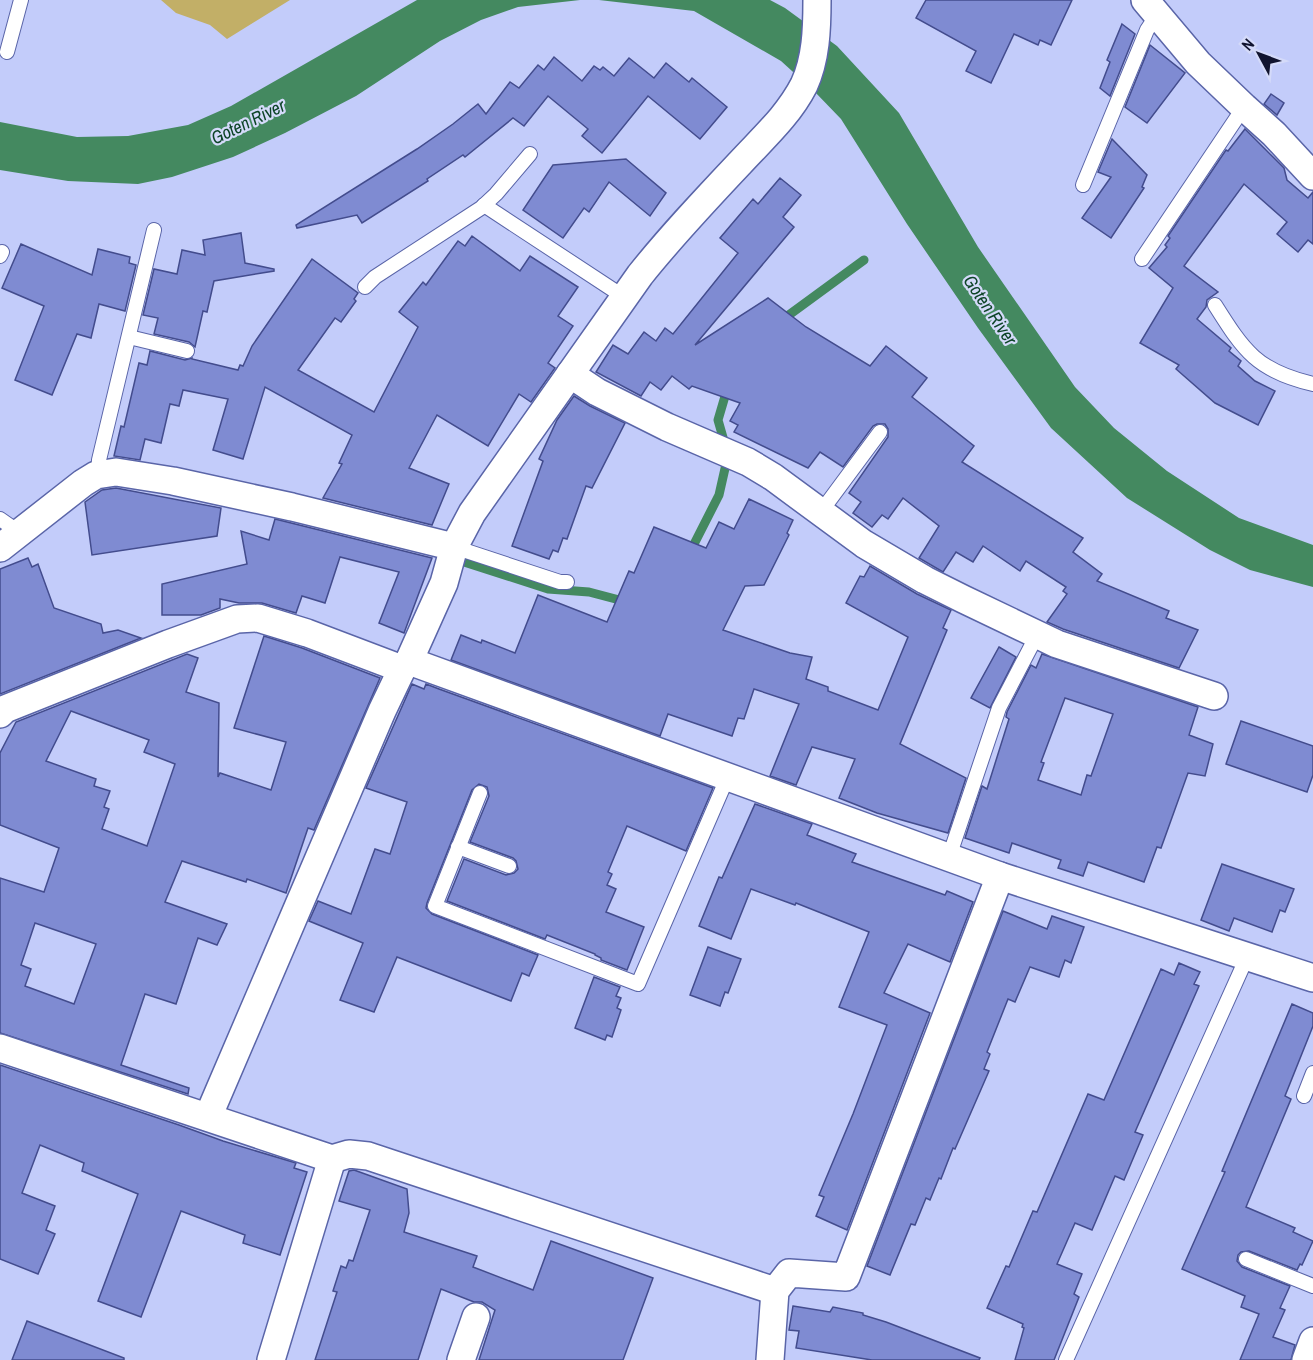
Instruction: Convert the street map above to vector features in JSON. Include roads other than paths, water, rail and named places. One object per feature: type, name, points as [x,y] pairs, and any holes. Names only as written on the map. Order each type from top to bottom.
[{"type":"street","points":[[208,1117],[377,722],[444,583],[454,547],[472,513],[624,297],[670,238],[784,117],[804,84],[814,54],[817,35],[817,0]]},
{"type":"street","points":[[1151,7],[1198,63],[1274,134],[1313,176]]},
{"type":"street","points":[[570,374],[597,392],[773,477],[864,544],[925,580],[1057,644],[1214,696]]},
{"type":"street","points":[[7,533],[98,474],[116,472],[173,481],[292,507],[454,547]]},
{"type":"street","points":[[0,714],[5,709],[168,644],[237,619],[258,618],[406,665],[728,776],[1000,876],[1313,978]]},
{"type":"street","points":[[770,1360],[775,1291],[789,1273],[846,1277],[1000,876]]},
{"type":"street","points":[[0,1048],[332,1159],[349,1154],[368,1156],[775,1291]]},
{"type":"street","points":[[271,1360],[332,1159]]},
{"type":"street","points":[[461,1360],[476,1317]]},
{"type":"street","points":[[1306,1360],[1313,1341]]},
{"type":"lane","points":[[7,52],[21,0]]},
{"type":"lane","points":[[1083,184],[1147,30],[1151,7]]},
{"type":"lane","points":[[1142,259],[1244,107]]},
{"type":"lane","points":[[365,287],[375,277],[484,205],[530,154]]},
{"type":"lane","points":[[484,205],[624,297]]},
{"type":"lane","points":[[98,474],[99,460],[154,230]]},
{"type":"lane","points":[[1215,305],[1243,347],[1262,365],[1313,384]]},
{"type":"lane","points":[[129,337],[187,351]]},
{"type":"lane","points":[[820,513],[880,432]]},
{"type":"lane","points":[[454,547],[560,582],[567,582]]},
{"type":"lane","points":[[949,857],[999,708],[1037,635]]},
{"type":"lane","points":[[480,793],[435,906],[638,984],[728,776]]},
{"type":"lane","points":[[458,847],[509,866]]},
{"type":"lane","points":[[1066,1360],[1247,957]]},
{"type":"lane","points":[[1304,1096],[1313,1074]]},
{"type":"lane","points":[[1246,1259],[1313,1286]]},
{"type":"water","name":"Goten River","points":[[417,0],[580,0],[518,7],[481,20],[440,41],[356,96],[285,133],[233,157],[172,177],[138,184],[68,181],[0,170],[0,122],[77,137],[128,136],[188,125],[231,106]]},
{"type":"water","name":"Goten River","points":[[599,0],[770,0],[785,8],[837,46],[899,113],[978,247],[1075,387],[1114,428],[1167,471],[1239,518],[1313,545],[1313,587],[1250,570],[1210,550],[1127,498],[1051,428],[978,328],[907,224],[841,119],[781,61],[694,11]]},
{"type":"waterway","points":[[782,320],[864,260]]},
{"type":"waterway","points":[[689,554],[719,495],[726,464],[724,441],[718,420],[728,386]]},
{"type":"waterway","points":[[464,562],[548,589],[589,592],[627,602]]}]
